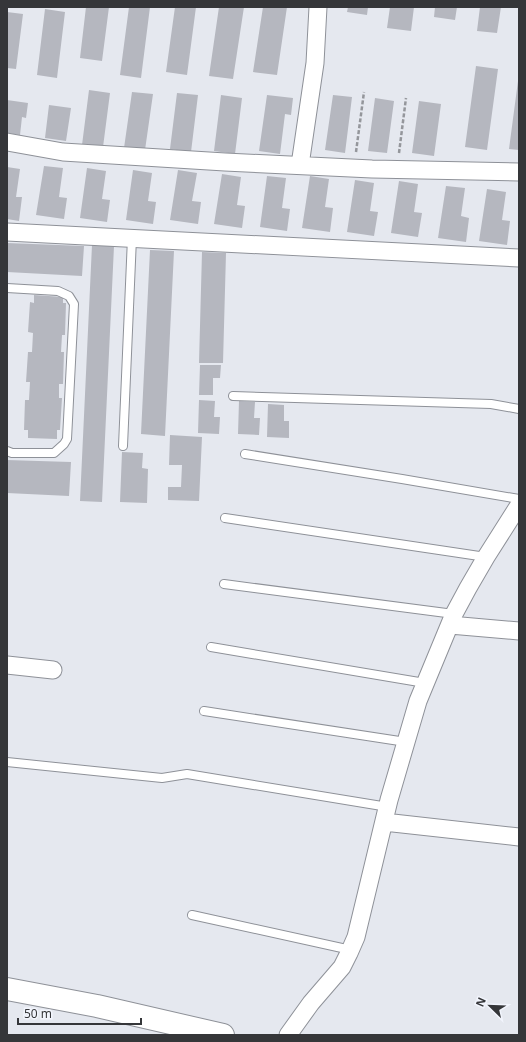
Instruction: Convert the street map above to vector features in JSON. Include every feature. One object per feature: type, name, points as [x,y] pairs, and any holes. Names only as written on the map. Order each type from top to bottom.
[{"type":"main road","points":[[7,989],[97,1006],[224,1035]]},
{"type":"street","points":[[300,166],[315,63],[318,7]]},
{"type":"street","points":[[7,142],[63,152],[300,166],[519,172]]},
{"type":"street","points":[[7,232],[519,258]]},
{"type":"street","points":[[288,1035],[311,1003],[342,967],[351,950],[356,936],[386,815],[418,701],[452,619],[486,557],[519,505]]},
{"type":"street","points":[[452,619],[519,631]]},
{"type":"street","points":[[7,664],[53,670]]},
{"type":"street","points":[[386,815],[519,837]]},
{"type":"lane","points":[[123,446],[132,238]]},
{"type":"lane","points":[[7,288],[58,290],[69,296],[74,304],[67,439],[64,444],[54,453],[12,453],[7,451]]},
{"type":"lane","points":[[232,396],[491,404],[519,409]]},
{"type":"lane","points":[[245,454],[519,499]]},
{"type":"lane","points":[[225,518],[486,557]]},
{"type":"lane","points":[[224,584],[452,619]]},
{"type":"lane","points":[[211,647],[425,683]]},
{"type":"lane","points":[[204,711],[406,742]]},
{"type":"lane","points":[[7,762],[162,778],[187,774],[386,815]]},
{"type":"lane","points":[[192,915],[351,950]]},
{"type":"path","points":[[354,168],[364,92]]},
{"type":"path","points":[[396,169],[406,98]]},
{"type":"building","points":[[86,7],[109,7],[102,61],[80,58]]},
{"type":"building","points":[[129,7],[150,7],[141,78],[120,75]]},
{"type":"building","points":[[175,7],[196,7],[187,75],[166,72]]},
{"type":"building","points":[[219,7],[244,7],[233,79],[209,76]]},
{"type":"building","points":[[263,7],[287,7],[277,75],[253,72]]},
{"type":"building","points":[[348,7],[368,7],[367,15],[347,12]]},
{"type":"building","points":[[390,7],[414,7],[411,31],[387,28]]},
{"type":"building","points":[[435,7],[457,7],[455,20],[434,17]]},
{"type":"building","points":[[480,7],[501,7],[497,33],[477,31]]},
{"type":"building","points":[[45,9],[65,12],[57,78],[37,75]]},
{"type":"building","points":[[7,12],[23,14],[16,69],[7,68]]},
{"type":"building","points":[[476,66],[498,69],[487,150],[465,147]]},
{"type":"building","points":[[519,81],[519,150],[509,149]]},
{"type":"building","points":[[89,90],[110,93],[103,147],[82,145]]},
{"type":"building","points":[[132,92],[153,94],[145,150],[124,148]]},
{"type":"building","points":[[177,93],[198,95],[191,152],[170,149]]},
{"type":"building","points":[[221,95],[242,98],[235,154],[214,151]]},
{"type":"building","points":[[267,95],[293,98],[291,115],[285,114],[280,154],[259,151]]},
{"type":"building","points":[[333,95],[352,97],[345,153],[325,150]]},
{"type":"building","points":[[375,98],[394,101],[387,153],[368,151]]},
{"type":"building","points":[[7,100],[28,103],[26,118],[22,117],[20,135],[7,133]]},
{"type":"building","points":[[419,101],[441,104],[434,156],[412,153]]},
{"type":"building","points":[[49,105],[71,108],[66,141],[45,138]]},
{"type":"building","points":[[44,166],[63,168],[59,197],[67,198],[64,219],[36,215]]},
{"type":"building","points":[[7,167],[20,169],[16,197],[22,197],[19,221],[7,219]]},
{"type":"building","points":[[87,168],[106,171],[102,199],[110,200],[107,222],[80,218]]},
{"type":"building","points":[[133,170],[152,173],[148,201],[156,202],[153,224],[126,220]]},
{"type":"building","points":[[178,170],[197,173],[192,201],[201,202],[198,224],[170,220]]},
{"type":"building","points":[[222,174],[241,177],[237,205],[245,206],[242,228],[214,224]]},
{"type":"building","points":[[267,176],[286,178],[282,208],[290,209],[287,231],[260,227]]},
{"type":"building","points":[[310,176],[329,179],[325,207],[333,208],[330,232],[302,228]]},
{"type":"building","points":[[355,180],[374,183],[370,211],[378,212],[374,236],[347,232]]},
{"type":"building","points":[[399,181],[418,184],[414,212],[422,213],[418,237],[391,233]]},
{"type":"building","points":[[446,186],[465,188],[461,216],[469,218],[466,242],[438,238]]},
{"type":"building","points":[[487,189],[506,192],[502,220],[510,221],[507,245],[479,241]]},
{"type":"building","points":[[7,243],[84,246],[82,276],[7,272]]},
{"type":"building","points":[[92,245],[114,246],[102,502],[80,501]]},
{"type":"building","points":[[150,250],[174,251],[165,436],[141,434]]},
{"type":"building","points":[[202,252],[226,253],[223,363],[199,363]]},
{"type":"building","points":[[34,295],[63,297],[63,303],[66,303],[65,335],[62,335],[61,352],[64,352],[63,384],[59,384],[59,398],[62,398],[60,430],[57,430],[57,439],[28,438],[28,430],[24,430],[25,400],[29,400],[30,382],[26,382],[28,352],[32,352],[33,333],[28,332],[30,302],[34,303]]},
{"type":"building","points":[[200,365],[221,365],[220,378],[213,378],[213,395],[199,395]]},
{"type":"building","points":[[199,400],[215,401],[214,417],[220,417],[219,434],[198,433]]},
{"type":"building","points":[[239,401],[255,402],[254,418],[260,418],[259,435],[238,434]]},
{"type":"building","points":[[268,404],[284,405],[284,421],[289,421],[289,438],[267,437]]},
{"type":"building","points":[[170,435],[202,437],[199,501],[168,500],[168,487],[181,487],[182,465],[169,465]]},
{"type":"building","points":[[122,452],[143,453],[142,468],[148,469],[147,503],[120,502]]},
{"type":"building","points":[[7,460],[71,462],[69,496],[7,493]]}]
